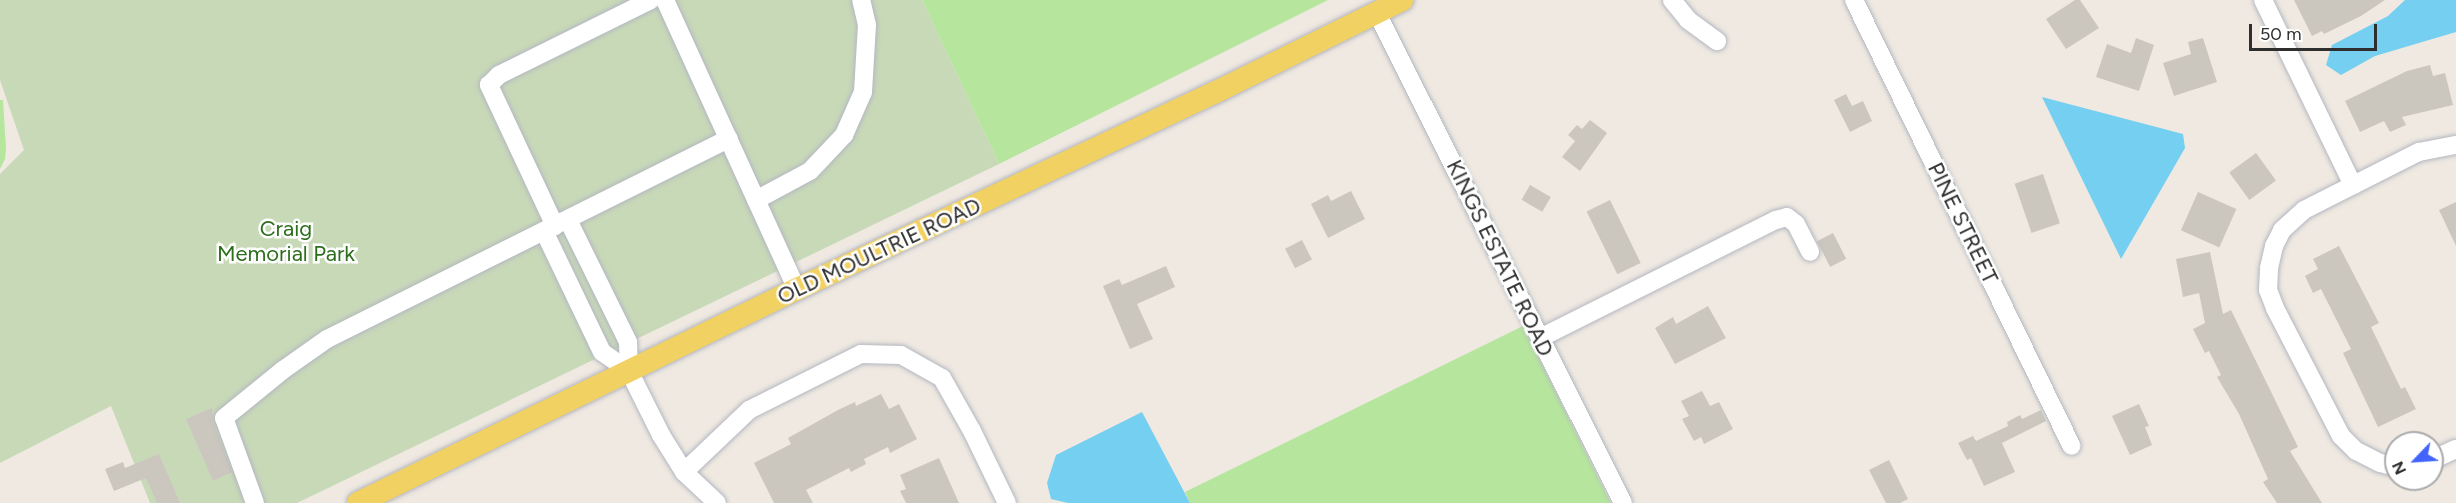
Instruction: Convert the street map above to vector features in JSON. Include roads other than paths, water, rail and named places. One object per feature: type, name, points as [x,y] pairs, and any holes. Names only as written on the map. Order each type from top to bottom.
[{"type":"main road","name":"OLD MOULTRIE ROAD","points":[[358,503],[797,289],[1214,93],[1402,0]]},
{"type":"street","points":[[629,371],[602,352],[556,226],[489,85],[499,75],[651,0]]},
{"type":"street","points":[[665,0],[797,289]]},
{"type":"street","points":[[756,200],[810,171],[844,135],[863,92],[867,25],[861,0]]},
{"type":"street","points":[[1672,0],[1688,20],[1717,41]]},
{"type":"street","name":"PINE STREET","points":[[1854,0],[2072,446]]},
{"type":"street","points":[[2263,0],[2354,185]]},
{"type":"street","name":"KINGS ESTATE ROAD","points":[[1377,13],[1623,503]]},
{"type":"street","points":[[255,503],[224,418],[327,339],[729,140]]},
{"type":"street","points":[[2384,464],[2356,451],[2341,436],[2268,290],[2269,268],[2274,246],[2282,230],[2304,210],[2419,152],[2456,146]]},
{"type":"street","points":[[1540,338],[1776,219],[1787,217],[1797,224],[1810,252]]},
{"type":"street","points":[[556,226],[628,342],[629,371],[666,445],[684,472],[717,503]]},
{"type":"street","points":[[684,472],[749,410],[861,354],[901,355],[942,378],[972,431],[1007,503]]},
{"type":"water","points":[[2405,0],[2456,0],[2456,32],[2375,56],[2341,75],[2326,65],[2332,45],[2388,16]]},
{"type":"water","points":[[2042,97],[2183,134],[2185,148],[2121,259]]},
{"type":"water","points":[[1142,412],[1190,503],[1068,503],[1051,499],[1047,483],[1056,455]]},
{"type":"park label","name":"Craig Memorial Park","points":[[286,240]]}]
